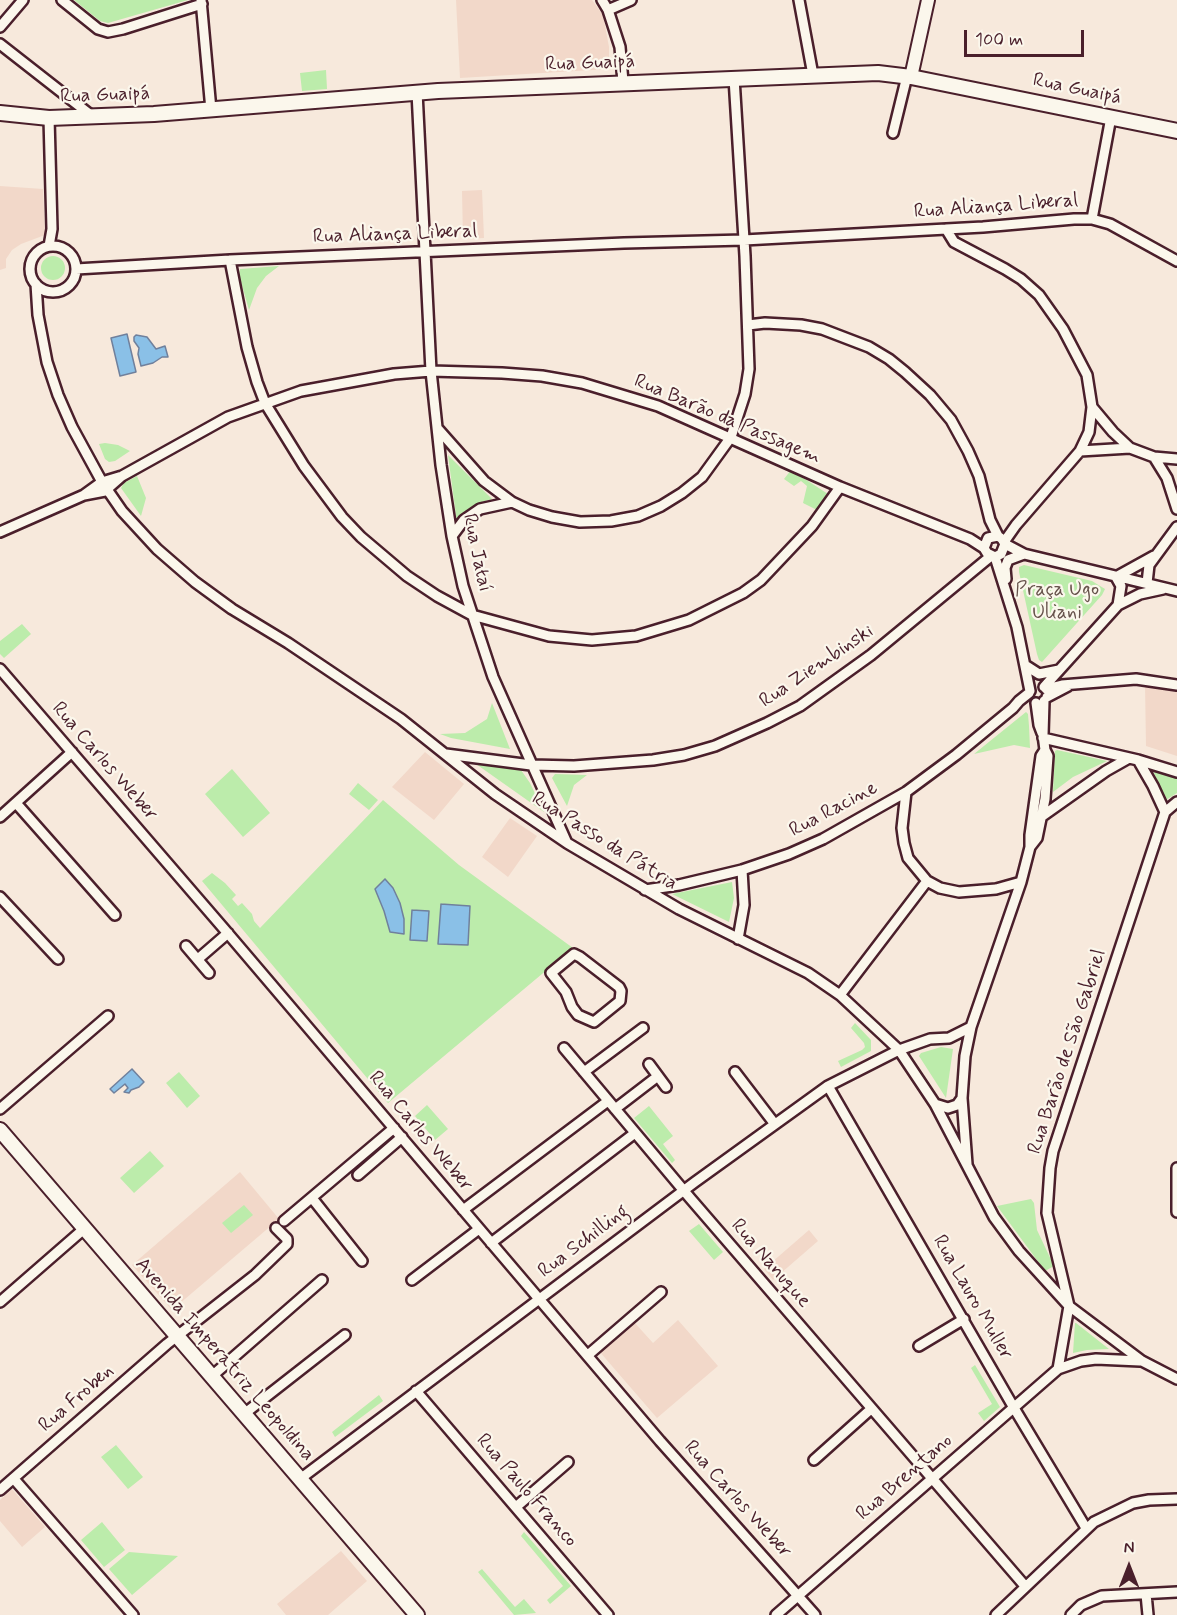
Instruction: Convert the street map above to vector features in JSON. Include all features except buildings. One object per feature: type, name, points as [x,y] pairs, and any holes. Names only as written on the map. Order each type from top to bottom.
[{"type":"main road","name":"Rua Guaipá","points":[[0,113],[49,118],[211,110],[417,92],[878,73],[909,76],[1177,131]]},
{"type":"main road","name":"Avenida Imperatriz Leopoldina","points":[[0,1130],[417,1615]]},
{"type":"street","points":[[0,27],[23,0]]},
{"type":"street","points":[[62,0],[98,29],[108,32],[202,2],[211,110]]},
{"type":"street","points":[[602,0],[608,10],[620,47],[623,82]]},
{"type":"street","points":[[608,10],[631,0]]},
{"type":"street","points":[[809,0],[799,0],[813,75]]},
{"type":"street","points":[[893,133],[928,0]]},
{"type":"street","points":[[0,44],[92,116]]},
{"type":"street","points":[[437,428],[484,481],[512,502],[529,510],[580,522],[611,521],[638,516],[668,502],[702,477],[731,437],[745,394],[749,369],[745,256],[734,78]]},
{"type":"street","name":"Rua Jataí","points":[[417,92],[431,371],[452,536],[463,586],[493,677],[567,843]]},
{"type":"street","points":[[1092,219],[1111,117]]},
{"type":"street","points":[[49,118],[52,229],[49,246]]},
{"type":"street","name":"Rua Aliança Liberal","points":[[76,269],[426,251],[744,240],[1092,219],[1110,224],[1177,261]]},
{"type":"street","points":[[52,229],[62,247],[72,256],[76,269],[72,282],[67,287],[61,291],[47,291],[36,284],[30,272],[32,260],[39,250],[49,246],[62,247]]},
{"type":"street","points":[[946,229],[954,242],[1013,274],[1039,295],[1053,312],[1087,375],[1092,408],[1089,432],[1080,451],[1130,448]]},
{"type":"street","points":[[230,260],[247,347],[265,403],[311,476],[342,517],[407,576],[436,596],[472,615],[549,636],[592,640],[636,636],[689,620],[743,593],[761,580],[812,526],[840,487]]},
{"type":"street","name":"Rua Passo da Pátria","points":[[36,284],[38,315],[47,362],[72,427],[122,512],[157,549],[195,582],[232,609],[345,680],[401,719],[495,794],[567,843],[645,890],[808,973],[840,995],[899,1050],[935,1104],[983,1199],[1006,1234],[1069,1306],[1142,1361],[1177,1379]]},
{"type":"street","points":[[38,315],[47,291]]},
{"type":"street","points":[[748,325],[765,323],[822,329],[869,347],[890,359],[930,395],[951,420],[968,451],[979,476],[1025,665],[1039,695],[1044,742],[1048,756],[1045,799],[1036,838],[1030,847]]},
{"type":"street","name":"Rua Barão da Passagem","points":[[0,532],[105,486],[228,417],[301,391],[394,374],[431,371],[542,376],[582,383],[658,406],[840,487],[970,539],[1177,591]]},
{"type":"street","points":[[1092,408],[1130,448],[1154,457],[1177,459]]},
{"type":"street","name":"Rua Ziembinski","points":[[446,754],[531,765],[574,766],[653,760],[684,755],[741,735],[800,706],[871,656],[974,568],[1016,525],[1080,451]]},
{"type":"street","points":[[1154,457],[1167,478],[1177,509]]},
{"type":"street","points":[[452,536],[471,514],[489,506],[512,502]]},
{"type":"street","points":[[1147,583],[1147,569],[1177,527]]},
{"type":"street","points":[[1007,591],[1006,564],[1012,558],[1024,554]]},
{"type":"street","points":[[1118,605],[1121,586],[1116,577],[1156,555]]},
{"type":"street","name":"Rua Racine","points":[[645,890],[679,885],[742,870],[789,854],[823,839],[906,792],[1014,708],[1019,700],[1039,695],[1118,605],[1140,594],[1165,589]]},
{"type":"street","points":[[1025,665],[1039,674],[1059,670]]},
{"type":"street","name":"Rua Carlos Weber","points":[[0,669],[660,1441],[815,1615]]},
{"type":"street","points":[[1039,695],[1070,685],[1136,679],[1177,685]]},
{"type":"street","points":[[1044,742],[1054,739],[1177,772]]},
{"type":"street","points":[[968,1169],[962,1098],[965,1056],[971,1027],[1021,882],[1030,847],[1044,742]]},
{"type":"street","points":[[0,817],[72,752]]},
{"type":"street","points":[[1041,818],[1106,771],[1133,759]]},
{"type":"street","points":[[1133,759],[1153,786],[1165,812],[1177,802]]},
{"type":"street","points":[[906,792],[902,828],[904,843],[909,858],[927,881],[940,888],[959,892],[996,889],[1021,882]]},
{"type":"street","points":[[1045,799],[1059,804]]},
{"type":"street","points":[[16,803],[115,915]]},
{"type":"street","name":"Rua Barão de São Gabriel","points":[[1069,1306],[1047,1214],[1053,1151],[1165,812]]},
{"type":"street","points":[[738,939],[744,905],[742,870]]},
{"type":"street","points":[[840,995],[927,881]]},
{"type":"street","points":[[0,897],[58,960]]},
{"type":"street","points":[[198,960],[228,933]]},
{"type":"street","points":[[186,946],[209,973]]},
{"type":"street","points":[[574,954],[619,987],[622,995],[620,1001],[594,1022],[578,1015],[572,1007],[566,992],[551,973],[574,954]]},
{"type":"street","points":[[0,1109],[108,1016]]},
{"type":"street","name":"Rua Schilling","points":[[300,1479],[683,1190],[828,1086],[918,1042],[949,1038],[971,1027]]},
{"type":"street","points":[[584,1072],[643,1028]]},
{"type":"street","points":[[949,1038],[962,1048],[965,1056]]},
{"type":"street","name":"Rua Nanuque","points":[[564,1048],[683,1190],[1025,1586]]},
{"type":"street","points":[[649,1064],[666,1087]]},
{"type":"street","points":[[735,1072],[774,1123]]},
{"type":"street","points":[[463,1210],[612,1105],[658,1076]]},
{"type":"street","name":"Rua Lauro Muller","points":[[828,1086],[1086,1528]]},
{"type":"street","points":[[935,1104],[948,1108],[956,1106],[962,1098]]},
{"type":"street","points":[[362,1261],[312,1198],[394,1128]]},
{"type":"street","points":[[491,1243],[635,1133]]},
{"type":"street","points":[[358,1175],[402,1137]]},
{"type":"street","points":[[1177,1168],[1177,1212]]},
{"type":"street","name":"Rua Froben","points":[[0,1490],[150,1359],[255,1275],[287,1244],[280,1225],[312,1198]]},
{"type":"street","points":[[0,1302],[85,1228]]},
{"type":"street","points":[[412,1280],[479,1229]]},
{"type":"street","points":[[212,1376],[322,1280]]},
{"type":"street","points":[[588,1355],[661,1292]]},
{"type":"street","points":[[1058,1369],[1069,1306]]},
{"type":"street","points":[[919,1346],[964,1319]]},
{"type":"street","points":[[244,1414],[345,1335]]},
{"type":"street","name":"Rua Brentano","points":[[776,1615],[1058,1369],[1081,1361],[1096,1359],[1142,1361]]},
{"type":"street","name":"Rua Paulo Franco","points":[[416,1391],[608,1615]]},
{"type":"street","points":[[814,1460],[872,1409]]},
{"type":"street","points":[[516,1507],[568,1462]]},
{"type":"street","points":[[14,1479],[133,1615]]},
{"type":"street","points":[[996,1615],[1086,1528],[1104,1516],[1133,1503],[1177,1499]]},
{"type":"street","points":[[1071,1615],[1081,1605],[1092,1599],[1114,1595],[1177,1592]]},
{"type":"street","points":[[1146,1594],[1148,1615]]},
{"type":"shaded area","points":[[456,0],[592,0],[603,15],[609,47],[609,69],[460,78]]},
{"type":"shaded area","points":[[0,186],[43,189],[45,235],[12,250],[6,259],[6,268],[0,270]]},
{"type":"shaded area","points":[[482,190],[484,238],[463,239],[462,191]]},
{"type":"shaded area","points":[[1145,684],[1177,687],[1177,756],[1146,746]]},
{"type":"shaded area","points":[[425,752],[464,784],[434,820],[392,787]]},
{"type":"shaded area","points":[[510,818],[537,836],[508,877],[482,857]]},
{"type":"shaded area","points":[[240,1172],[279,1219],[172,1310],[132,1265]]},
{"type":"shaded area","points":[[809,1230],[818,1241],[773,1280],[764,1269]]},
{"type":"shaded area","points":[[678,1320],[718,1366],[657,1418],[599,1351],[634,1322],[653,1343]]},
{"type":"shaded area","points":[[12,1489],[45,1527],[22,1547],[0,1521],[0,1500]]},
{"type":"shaded area","points":[[341,1551],[367,1581],[328,1615],[286,1615],[277,1604]]},
{"type":"green space","points":[[74,0],[188,0],[108,23],[100,21]]},
{"type":"green space","points":[[326,70],[327,89],[302,91],[300,73]]},
{"type":"green space","points":[[53,256],[58,257],[64,263],[64,273],[58,279],[53,280],[48,279],[42,273],[41,268],[42,263],[48,257]]},
{"type":"green space","points":[[279,266],[266,276],[257,288],[249,310],[239,275],[240,269]]},
{"type":"green space","points":[[99,444],[118,445],[130,451],[115,461],[109,462],[105,459]]},
{"type":"green space","points":[[448,455],[492,499],[478,503],[457,523]]},
{"type":"green space","points":[[791,470],[828,494],[817,510],[803,503],[807,486],[801,481],[794,486],[784,479]]},
{"type":"green space","points":[[137,476],[146,498],[141,516],[121,488],[124,483]]},
{"type":"green space","name":"Praça Ugo Uliani","points":[[1024,565],[1092,581],[1105,589],[1042,662],[1037,654],[1019,572],[1019,567]]},
{"type":"green space","points":[[22,624],[31,634],[4,658],[0,654],[0,641]]},
{"type":"green space","points":[[492,703],[510,749],[440,734],[465,733],[487,719]]},
{"type":"green space","points":[[1026,712],[1030,748],[1014,745],[974,754]]},
{"type":"green space","points":[[1055,751],[1107,761],[1073,777],[1053,792]]},
{"type":"green space","points":[[476,764],[493,764],[521,770],[544,812]]},
{"type":"green space","points":[[232,769],[270,813],[243,837],[205,794]]},
{"type":"green space","points":[[1153,771],[1177,778],[1177,793],[1166,800]]},
{"type":"green space","points":[[555,774],[587,775],[574,785],[567,806],[552,778]]},
{"type":"green space","points":[[358,783],[378,800],[369,810],[349,794]]},
{"type":"green space","points":[[383,800],[459,865],[573,948],[388,1103],[202,881],[212,873],[225,883],[236,895],[232,899],[238,906],[242,903],[260,928]]},
{"type":"green space","points":[[732,882],[734,898],[729,922],[672,894]]},
{"type":"green space","points":[[855,1023],[871,1040],[871,1051],[841,1067],[838,1061],[865,1047],[851,1028]]},
{"type":"green space","points":[[941,1047],[953,1049],[946,1098],[919,1056],[921,1053]]},
{"type":"green space","points":[[179,1072],[200,1096],[187,1108],[166,1083]]},
{"type":"green space","points":[[427,1105],[448,1129],[435,1140],[415,1116]]},
{"type":"green space","points":[[649,1106],[673,1136],[663,1144],[675,1160],[672,1163],[634,1118]]},
{"type":"green space","points":[[150,1151],[164,1166],[134,1193],[120,1178]]},
{"type":"green space","points":[[1031,1199],[1034,1203],[1037,1230],[1054,1266],[1045,1271],[997,1206]]},
{"type":"green space","points":[[244,1205],[253,1215],[231,1233],[222,1223]]},
{"type":"green space","points":[[699,1224],[723,1252],[714,1260],[689,1231]]},
{"type":"green space","points":[[1076,1323],[1109,1349],[1073,1353]]},
{"type":"green space","points":[[975,1365],[1000,1407],[984,1421],[978,1413],[992,1404],[971,1368]]},
{"type":"green space","points":[[379,1395],[383,1401],[335,1437],[332,1432]]},
{"type":"green space","points":[[116,1445],[143,1477],[128,1489],[101,1457]]},
{"type":"green space","points":[[102,1522],[125,1550],[104,1567],[81,1540]]},
{"type":"green space","points":[[524,1532],[571,1586],[550,1604],[547,1600],[563,1586],[521,1536]]},
{"type":"green space","points":[[129,1552],[178,1556],[132,1595],[109,1569]]},
{"type":"green space","points":[[482,1569],[515,1607],[524,1599],[536,1613],[514,1615],[478,1572]]},
{"type":"water","points":[[127,334],[136,372],[120,376],[111,338]]},
{"type":"water","points":[[136,335],[147,337],[156,349],[165,346],[168,357],[162,357],[153,363],[141,366],[139,348],[134,341]]},
{"type":"water","points":[[385,879],[393,888],[400,903],[404,919],[404,934],[390,932],[375,889]]},
{"type":"water","points":[[441,904],[470,906],[468,945],[438,944]]},
{"type":"water","points":[[412,910],[429,911],[427,941],[410,940]]},
{"type":"water","points":[[132,1069],[144,1082],[129,1093],[124,1092],[128,1088],[125,1084],[114,1093],[110,1089]]}]
